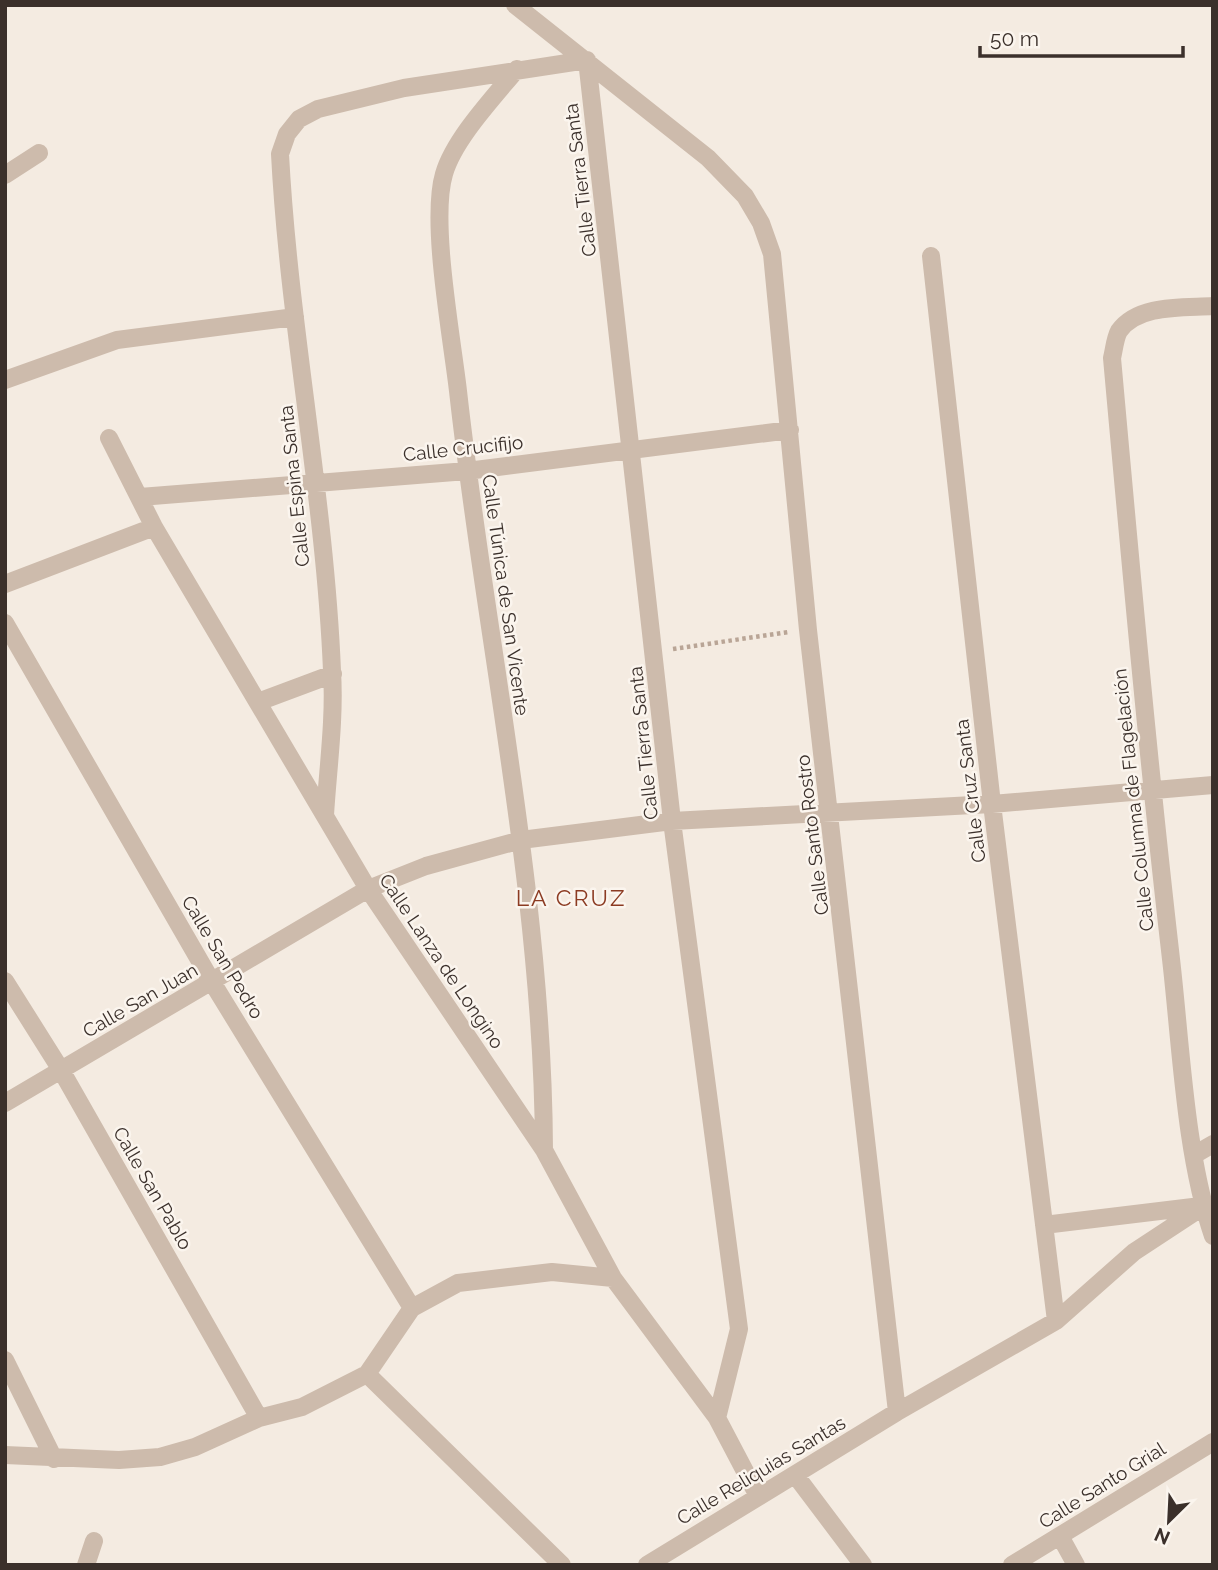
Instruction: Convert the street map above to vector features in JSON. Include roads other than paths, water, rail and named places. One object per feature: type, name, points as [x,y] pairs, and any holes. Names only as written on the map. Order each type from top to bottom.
[{"type":"street","name":"Calle Santo Rostro","points":[[515,5],[680,133],[746,196],[761,223],[772,254],[808,630],[897,1412]]},
{"type":"street","points":[[517,69],[587,60]]},
{"type":"street","name":"Calle Tierra Santa","points":[[587,60],[672,821],[739,1329],[717,1418]]},
{"type":"street","name":"Calle Espina Santa","points":[[325,814],[333,674],[318,482],[295,317],[280,154],[287,134],[299,119],[318,109],[404,88],[517,69]]},
{"type":"street","name":"Calle Túnica de San Vicente","points":[[517,69],[484,111],[444,174],[440,204],[442,247],[467,471],[521,840],[544,1069],[544,1150]]},
{"type":"street","points":[[5,175],[39,153]]},
{"type":"street","name":"Calle Cruz Santa","points":[[931,256],[992,804],[1056,1321]]},
{"type":"street","name":"Calle Columna de Flagelación","points":[[1212,1235],[1194,1155],[1152,792],[1112,358],[1118,333],[1131,319],[1151,311],[1213,306]]},
{"type":"street","points":[[5,380],[117,340],[295,317]]},
{"type":"street","name":"Calle Crucifijo","points":[[140,497],[467,471],[631,448],[790,430]]},
{"type":"street","name":"Calle Lanza de Longino","points":[[109,438],[154,527],[368,889],[544,1150],[613,1279],[717,1418],[758,1496]]},
{"type":"street","points":[[5,584],[154,527]]},
{"type":"street","name":"Calle San Pedro","points":[[5,623],[212,982],[412,1308]]},
{"type":"street","points":[[258,702],[333,674]]},
{"type":"street","name":"Calle San Juan","points":[[5,1103],[368,889],[426,866],[521,840],[672,821],[992,804],[1213,785]]},
{"type":"street","name":"Calle San Pablo","points":[[5,981],[61,1070],[259,1418]]},
{"type":"street","points":[[1194,1155],[1213,1144]]},
{"type":"street","points":[[1044,1226],[1204,1206]]},
{"type":"street","name":"Calle Reliquias Santas","points":[[647,1565],[897,1412],[1056,1321],[1134,1252],[1204,1206]]},
{"type":"street","points":[[5,1455],[119,1460],[160,1457],[195,1447],[259,1418],[302,1407],[368,1374],[412,1308],[458,1283],[511,1274],[552,1272],[613,1279]]},
{"type":"street","points":[[5,1360],[54,1459]]},
{"type":"street","points":[[368,1374],[562,1565]]},
{"type":"street","name":"Calle Santo Grial","points":[[1012,1565],[1213,1442]]},
{"type":"street","points":[[796,1476],[863,1565]]},
{"type":"street","points":[[1060,1535],[1076,1565]]},
{"type":"street","points":[[86,1565],[94,1541]]},
{"type":"district","name":"LA CRUZ","points":[[571,897]]}]
